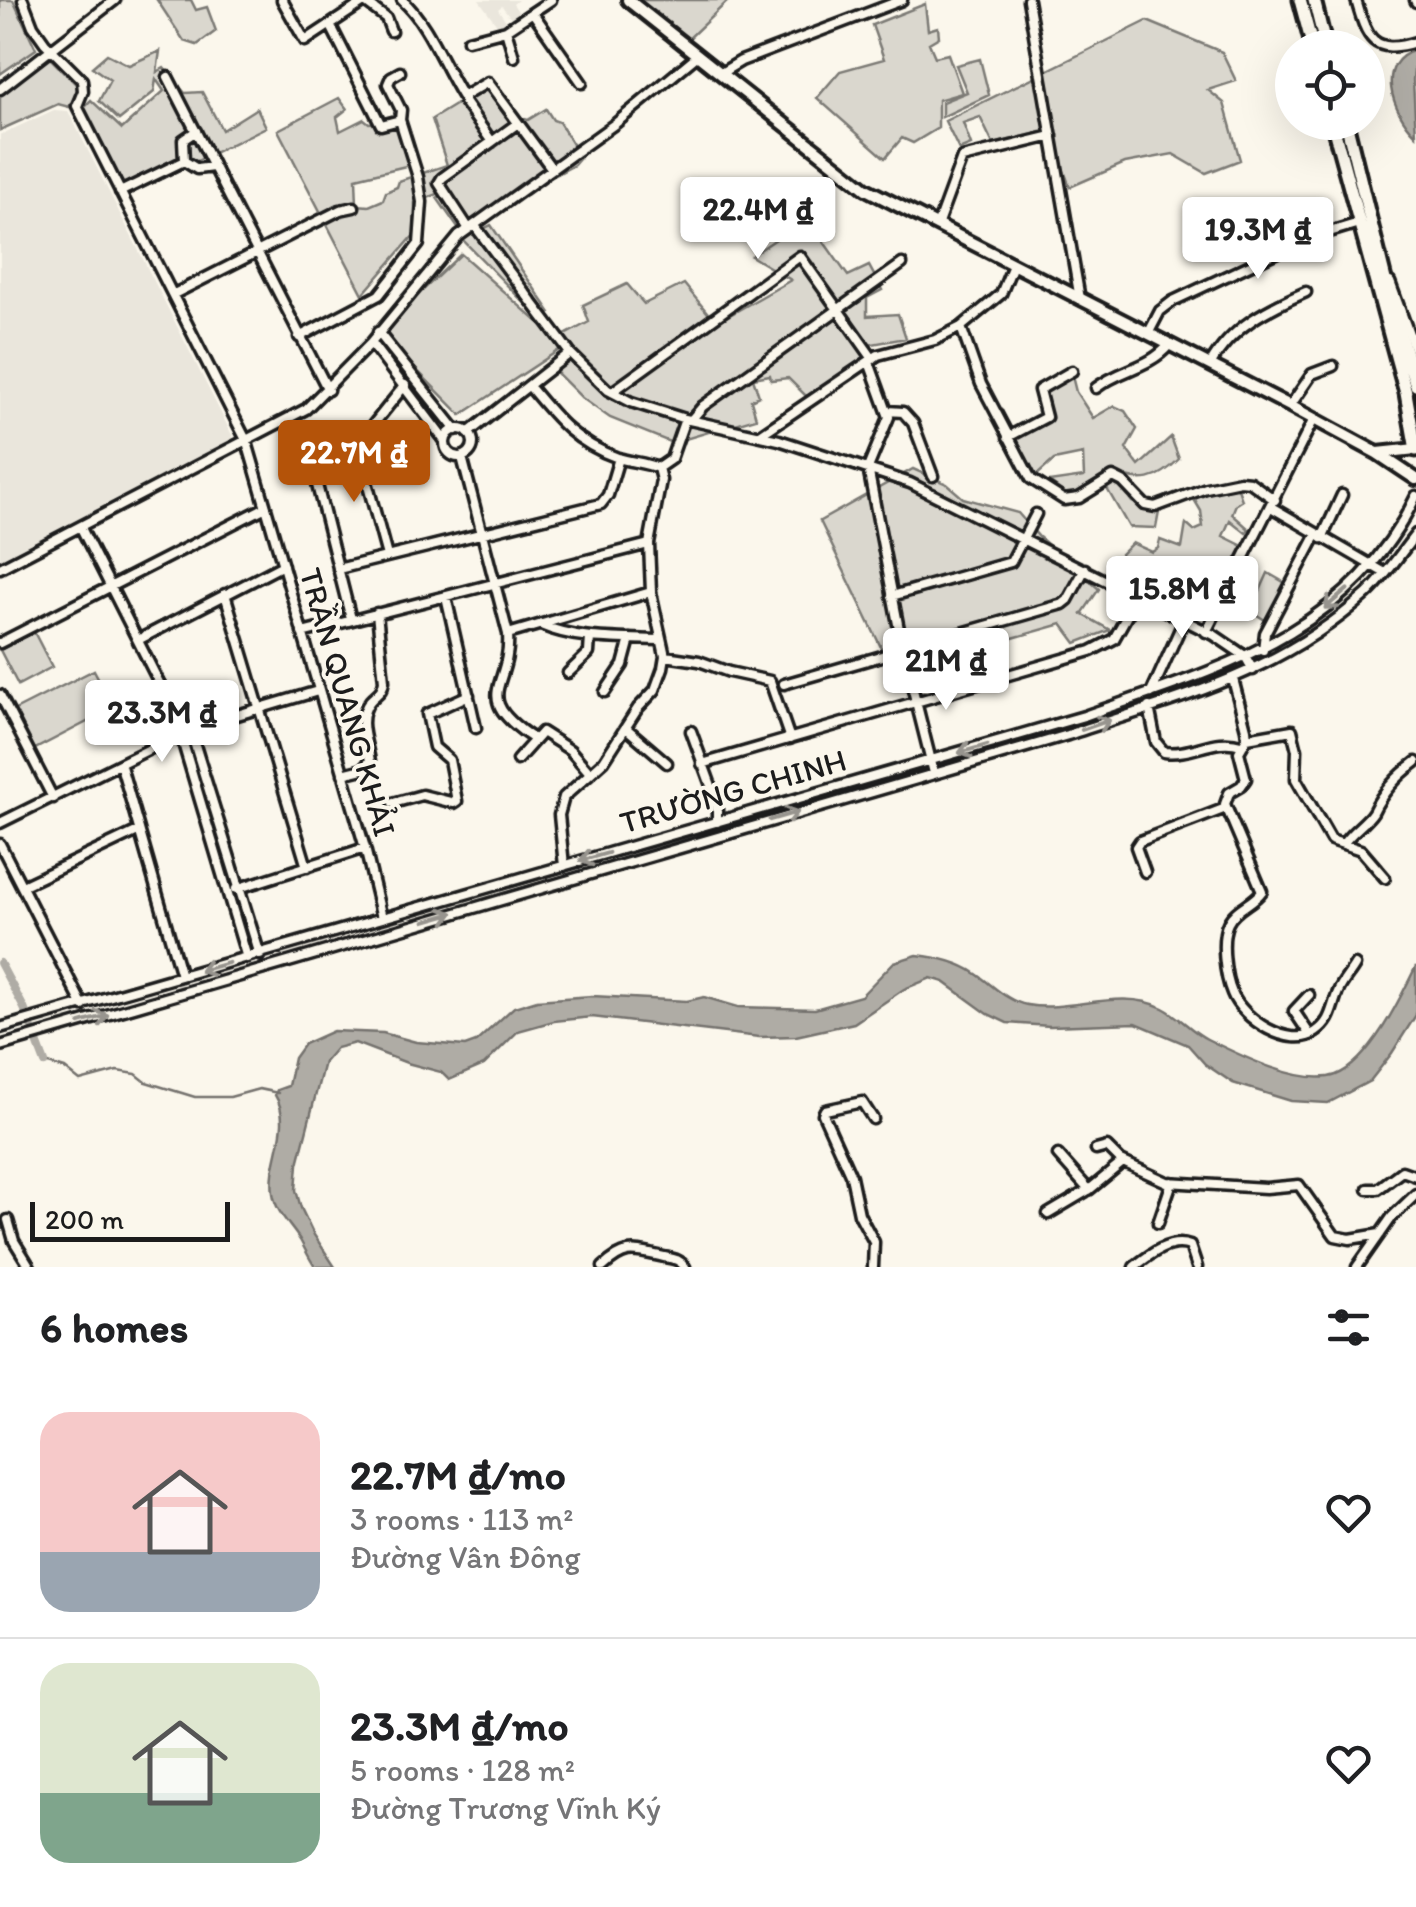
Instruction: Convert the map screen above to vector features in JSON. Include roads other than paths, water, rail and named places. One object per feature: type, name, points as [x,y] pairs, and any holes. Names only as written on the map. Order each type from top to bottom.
[{"type":"highway","points":[[1300,0],[1308,30]]},
{"type":"highway","points":[[1314,0],[1322,30]]},
{"type":"highway","points":[[1337,140],[1406,392],[1416,449]]},
{"type":"highway","points":[[1351,140],[1416,385]]},
{"type":"main road","points":[[628,0],[866,189],[1290,406],[1378,453],[1416,479]]},
{"type":"main road","points":[[1378,453],[1416,449]]},
{"type":"street","points":[[23,0],[33,26],[52,49]]},
{"type":"street","points":[[0,89],[115,0]]},
{"type":"street","points":[[282,0],[305,40],[366,1],[386,18],[391,32]]},
{"type":"street","points":[[402,0],[435,44],[466,108],[492,142]]},
{"type":"street","points":[[468,40],[506,30],[551,0]]},
{"type":"street","points":[[721,73],[741,61],[902,0]]},
{"type":"street","points":[[1028,0],[1080,299]]},
{"type":"street","points":[[1356,0],[1364,30],[1382,47],[1416,42]]},
{"type":"street","points":[[534,13],[582,83]]},
{"type":"street","points":[[332,26],[381,125],[400,120]]},
{"type":"street","points":[[506,30],[514,57]]},
{"type":"street","name":"TRẦN QUANG KHẢI","points":[[52,49],[82,80],[83,92],[77,106],[247,442],[391,931]]},
{"type":"street","points":[[0,568],[306,410],[472,227],[631,112],[698,55]]},
{"type":"street","points":[[299,337],[379,295],[419,244],[422,202],[416,164],[400,120],[401,110],[388,81],[400,72]]},
{"type":"street","points":[[168,78],[328,390]]},
{"type":"street","points":[[464,99],[483,84],[491,83],[552,169]]},
{"type":"street","points":[[518,123],[438,183],[570,353],[612,392],[688,419],[760,435],[910,483],[1206,632],[1245,656],[1252,670]]},
{"type":"street","points":[[184,161],[183,140],[196,131]]},
{"type":"street","points":[[937,227],[962,158],[1052,136]]},
{"type":"street","points":[[120,192],[184,161]]},
{"type":"street","points":[[184,161],[197,169],[213,167]]},
{"type":"street","points":[[174,294],[354,206]]},
{"type":"street","points":[[1148,334],[1160,311],[1173,301],[1303,240],[1359,223]]},
{"type":"street","points":[[612,392],[796,257],[804,258],[871,360],[888,411],[889,422],[868,468],[903,650],[934,773]]},
{"type":"street","points":[[530,387],[562,428],[619,458],[658,468],[672,459],[688,419],[703,406],[902,264]]},
{"type":"street","points":[[760,435],[871,360],[945,337],[962,327],[1000,294],[1013,266]]},
{"type":"street","points":[[1384,270],[1416,353]]},
{"type":"street","points":[[1210,365],[1232,334],[1306,292]]},
{"type":"street","points":[[962,327],[982,384],[1033,482],[1064,500],[1080,498],[1113,477],[1120,479],[1145,505],[1155,507],[1206,488],[1250,482],[1273,504],[1319,536],[1385,573]]},
{"type":"street","points":[[378,332],[456,430],[468,433]]},
{"type":"street","points":[[371,342],[446,440],[448,452],[462,456]]},
{"type":"street","points":[[1096,388],[1121,372],[1149,364],[1169,344]]},
{"type":"street","points":[[468,433],[570,353]]},
{"type":"street","points":[[1290,406],[1312,374],[1333,366]]},
{"type":"street","points":[[1008,437],[1046,417],[1038,390],[1072,370]]},
{"type":"street","points":[[351,619],[315,477],[356,445],[405,385]]},
{"type":"street","points":[[888,411],[902,412],[913,423],[933,476]]},
{"type":"street","points":[[1206,632],[1314,419]]},
{"type":"street","points":[[446,440],[456,430]]},
{"type":"street","points":[[462,456],[473,444],[468,433]]},
{"type":"street","points":[[356,445],[388,556]]},
{"type":"street","points":[[462,456],[508,634],[510,652],[498,680],[496,697],[508,718],[534,739]]},
{"type":"street","points":[[338,569],[601,504],[608,495],[619,458]]},
{"type":"street","points":[[564,866],[560,805],[568,792],[604,760],[654,690],[665,656],[651,592],[649,544],[661,480],[658,468]]},
{"type":"street","points":[[1263,650],[1264,634],[1342,495]]},
{"type":"street","name":"TRƯỜNG CHINH","points":[[0,1028],[930,761],[1151,693],[1263,650],[1334,602],[1372,564],[1402,525],[1416,496]]},
{"type":"street","points":[[0,644],[266,507]]},
{"type":"street","points":[[892,596],[1011,562],[1036,514]]},
{"type":"street","points":[[81,528],[185,731],[233,890],[247,958]]},
{"type":"street","name":"TRƯỜNG CHINH","points":[[0,1046],[1068,735],[1233,680],[1312,638],[1369,592],[1416,534]]},
{"type":"street","points":[[302,632],[649,544]]},
{"type":"street","points":[[138,640],[282,564]]},
{"type":"street","points":[[784,684],[1062,604],[1085,570]]},
{"type":"street","points":[[508,634],[651,592]]},
{"type":"street","points":[[225,594],[308,867]]},
{"type":"street","points":[[702,764],[1102,646],[1117,635],[1138,596]]},
{"type":"street","points":[[446,597],[476,728]]},
{"type":"street","points":[[344,774],[363,769],[370,761],[364,717],[384,681],[377,613]]},
{"type":"street","points":[[1151,693],[1184,620]]},
{"type":"street","points":[[540,625],[590,637],[660,640]]},
{"type":"street","points":[[568,673],[588,654],[590,637]]},
{"type":"street","points":[[605,692],[623,665],[630,639]]},
{"type":"street","points":[[665,656],[770,681],[790,739]]},
{"type":"street","points":[[1233,680],[1246,779],[1228,793],[1226,808],[1262,887],[1256,900],[1238,910],[1227,926],[1231,992],[1246,1011],[1274,1030],[1296,1038],[1310,1036],[1330,1019],[1337,994],[1355,966]]},
{"type":"street","points":[[0,823],[185,731],[318,692]]},
{"type":"street","points":[[0,695],[53,798]]},
{"type":"street","points":[[393,804],[422,795],[458,801],[449,760],[434,748],[428,714],[469,695]]},
{"type":"street","points":[[1149,708],[1156,742],[1164,752],[1198,749],[1222,741],[1244,742],[1292,730],[1297,783],[1331,840],[1361,850],[1384,878]]},
{"type":"street","points":[[626,728],[667,762]]},
{"type":"street","points":[[692,731],[725,833]]},
{"type":"street","points":[[517,760],[545,732],[570,750],[589,772]]},
{"type":"street","points":[[1344,843],[1369,817],[1397,776],[1416,762]]},
{"type":"street","points":[[121,766],[181,976]]},
{"type":"street","points":[[1145,872],[1136,847],[1140,840],[1226,808]]},
{"type":"street","points":[[22,886],[138,830]]},
{"type":"street","points":[[0,844],[83,1006]]},
{"type":"street","points":[[233,890],[365,848]]},
{"type":"street","points":[[233,890],[260,955]]},
{"type":"street","points":[[1309,995],[1294,1011],[1310,1036]]},
{"type":"street","points":[[28,1021],[33,1036]]},
{"type":"street","points":[[873,1267],[874,1242],[859,1214],[851,1176],[823,1114],[825,1110],[862,1102],[874,1118]]},
{"type":"street","points":[[1096,1150],[1107,1147],[1123,1162],[1156,1179],[1172,1182],[1266,1188],[1300,1185],[1334,1236],[1350,1239],[1380,1234]]},
{"type":"street","points":[[1058,1154],[1090,1189]]},
{"type":"street","points":[[1048,1214],[1090,1189],[1123,1162]]},
{"type":"street","points":[[1368,1189],[1378,1190],[1402,1172],[1416,1176]]},
{"type":"street","points":[[1158,1222],[1172,1182]]},
{"type":"street","points":[[1357,1267],[1416,1194]]},
{"type":"street","points":[[8,1220],[14,1240],[30,1267]]},
{"type":"street","points":[[1134,1267],[1160,1249],[1182,1243],[1190,1246],[1197,1267]]},
{"type":"street","points":[[603,1267],[620,1254],[638,1249],[678,1260],[685,1267]]},
{"type":"waterway","points":[[0,963],[24,1008],[45,1063]]},
{"type":"waterway","points":[[45,1063],[65,1069],[80,1081],[117,1071],[136,1074],[146,1082],[195,1097],[230,1097],[259,1089],[278,1093]]}]
